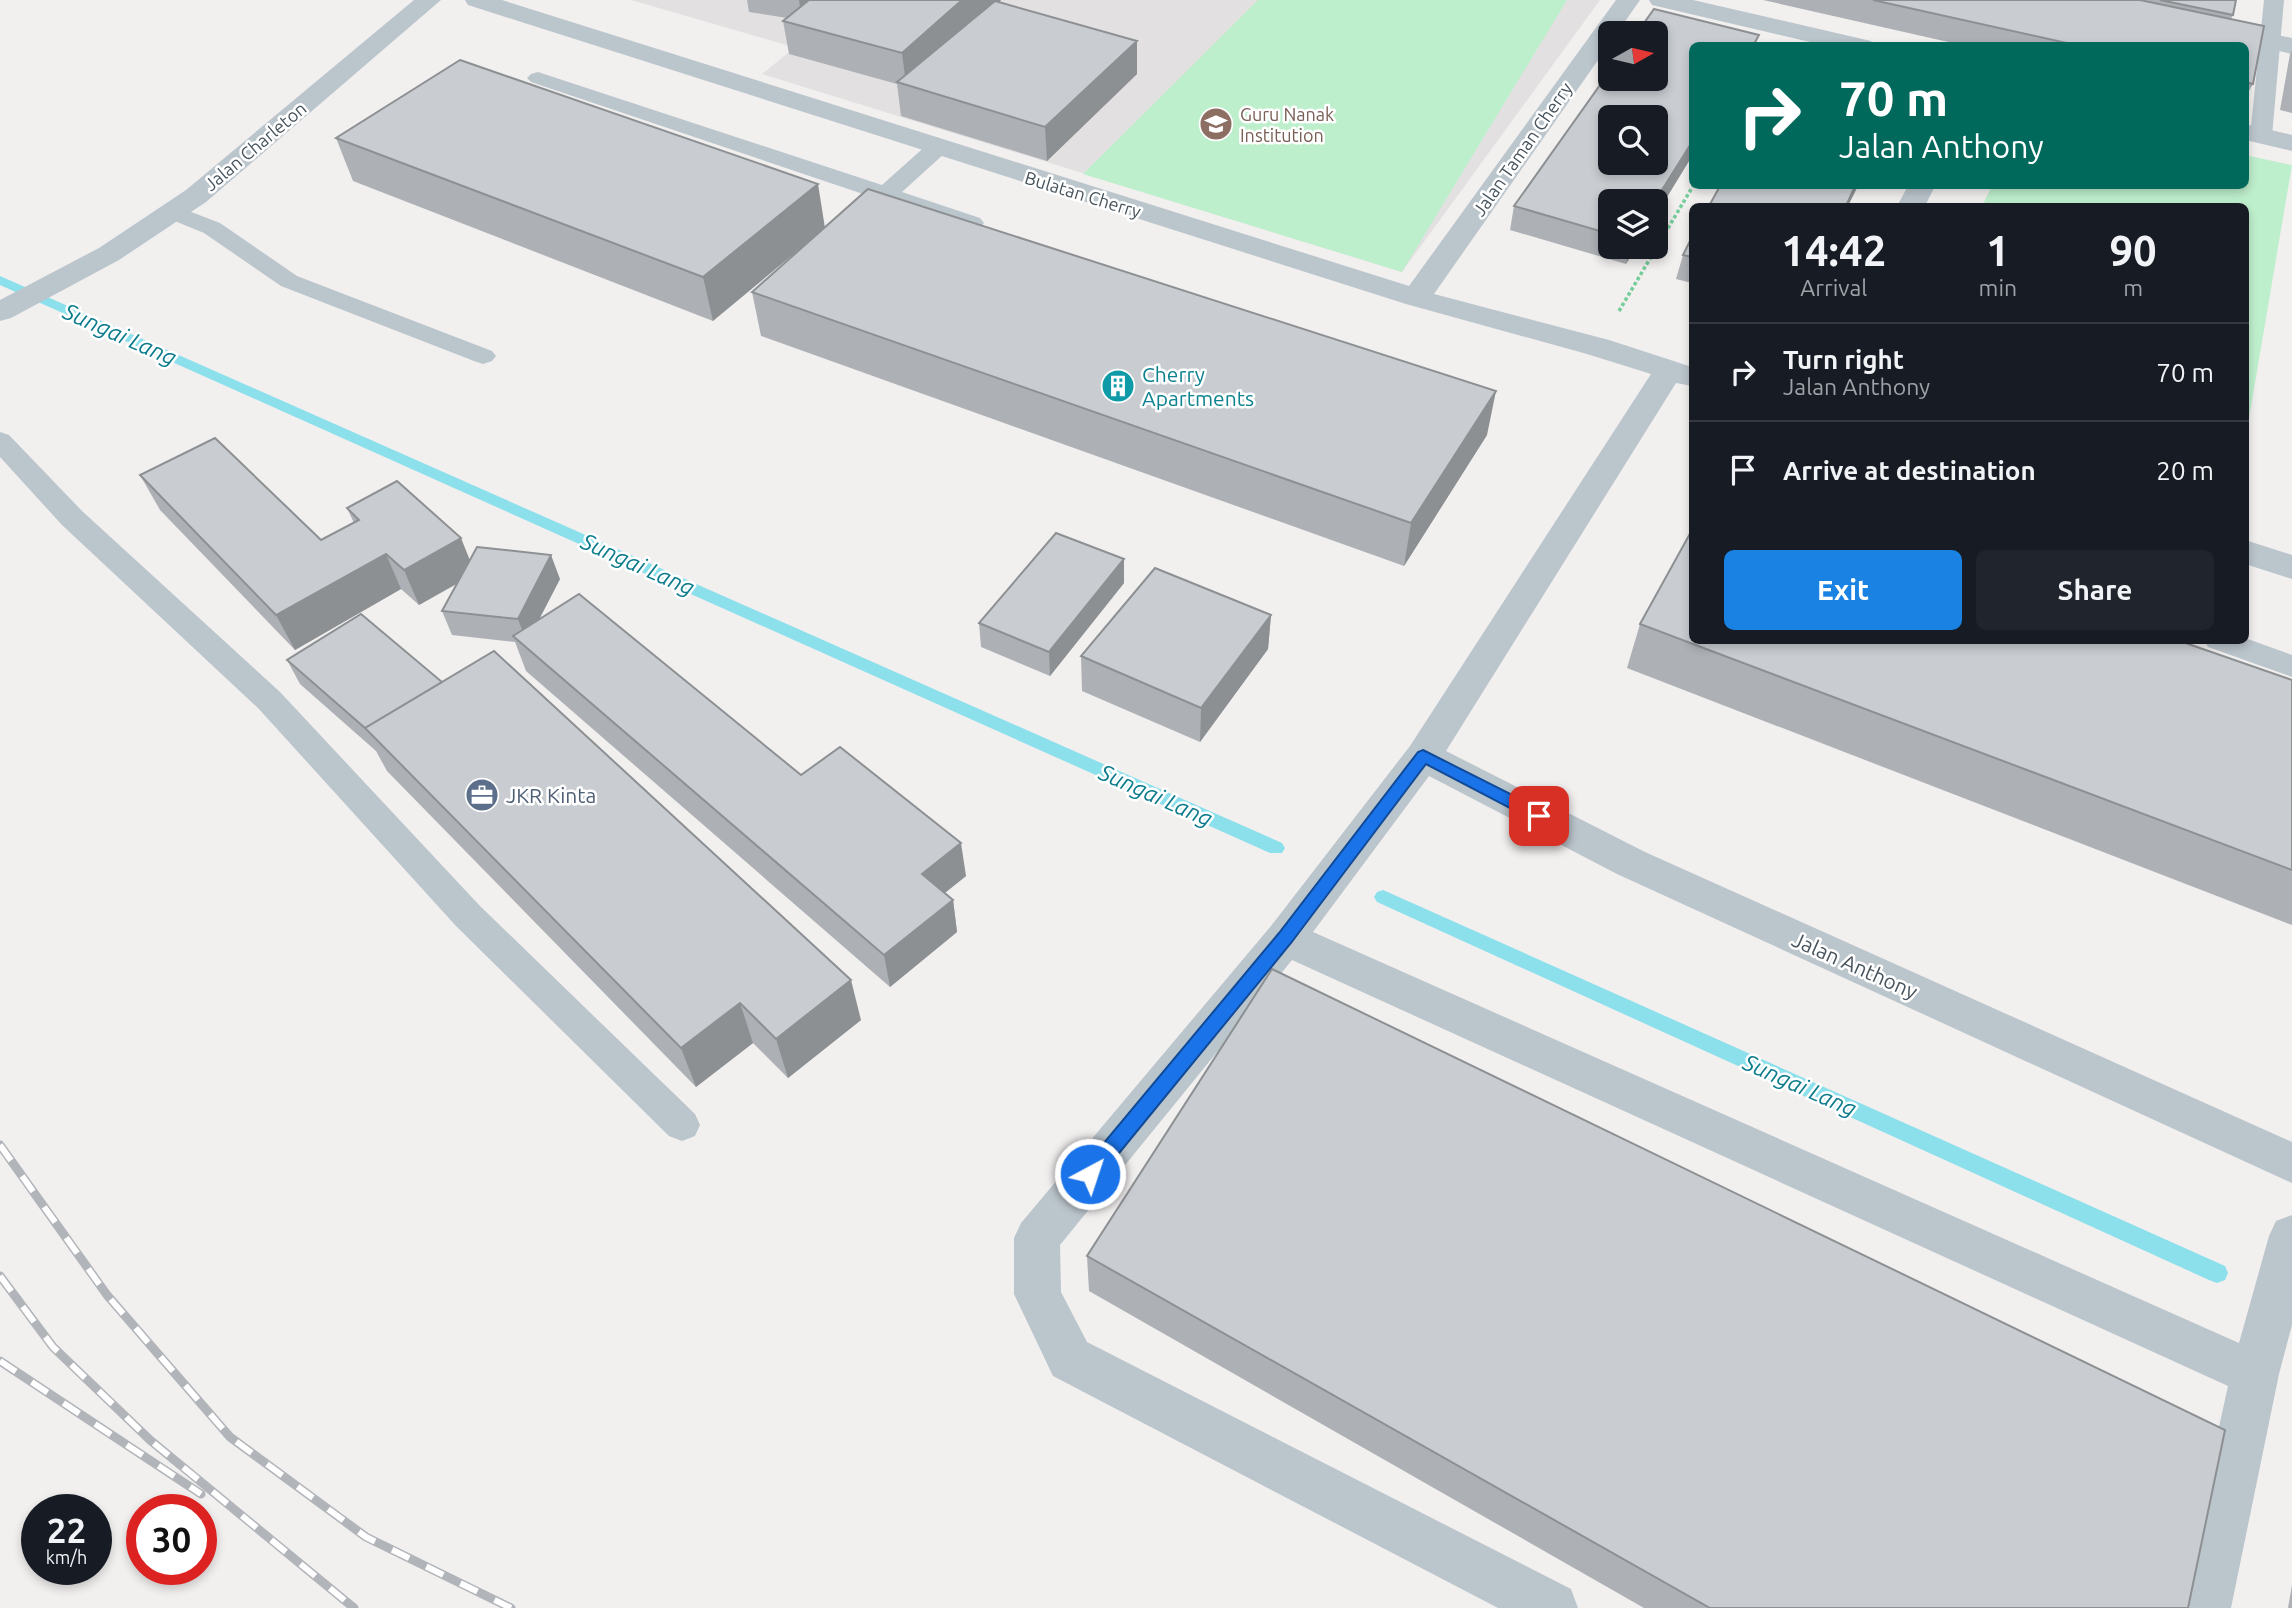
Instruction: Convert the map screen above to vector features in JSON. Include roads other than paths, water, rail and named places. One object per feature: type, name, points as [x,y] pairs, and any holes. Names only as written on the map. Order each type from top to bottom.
[{"type":"street","name":"Jalan Charleton","points":[[2,310],[109,254],[173,212],[429,0]]},
{"type":"street","name":"Bulatan Cherry","points":[[477,0],[1416,298],[1598,347],[1681,374]]},
{"type":"street","name":"Jalan Taman Cherry","points":[[1416,298],[1628,0]]},
{"type":"street","points":[[1661,0],[1845,42]]},
{"type":"street","points":[[2180,22],[2281,43]]},
{"type":"street","points":[[2253,134],[2292,143]]},
{"type":"street","points":[[1552,1608],[1070,1359],[1038,1294],[1037,1238],[1285,938],[1423,756],[1681,374]]},
{"type":"street","points":[[2249,553],[2292,567]]},
{"type":"street","name":"Jalan Anthony","points":[[1423,756],[1631,863],[2292,1163]]},
{"type":"street","points":[[1285,938],[2255,1374]]},
{"type":"street","points":[[2205,1608],[2255,1374],[2292,1236]]},
{"type":"lane","points":[[2253,134],[2281,43],[2274,0]]},
{"type":"lane","points":[[538,78],[990,229]]},
{"type":"lane","points":[[886,194],[937,148]]},
{"type":"lane","points":[[173,212],[212,228],[289,281],[483,356]]},
{"type":"lane","points":[[0,441],[72,519],[269,700],[468,916],[682,1125]]},
{"type":"lane","points":[[2229,644],[2292,666]]},
{"type":"waterway","name":"Sungai Lang","points":[[0,280],[1276,848]]},
{"type":"waterway","name":"Sungai Lang","points":[[1383,897],[2217,1273]]},
{"type":"railway","points":[[0,1145],[107,1295],[230,1437],[366,1537],[511,1608]]},
{"type":"railway","points":[[0,1276],[53,1347],[150,1440],[354,1608]]},
{"type":"railway","points":[[0,1361],[201,1494]]},
{"type":"place","name":"Guru Nanak Institution","points":[[1216,124]]},
{"type":"place","name":"Cherry Apartments","points":[[1118,386]]},
{"type":"place","name":"JKR Kinta","points":[[482,795]]}]
